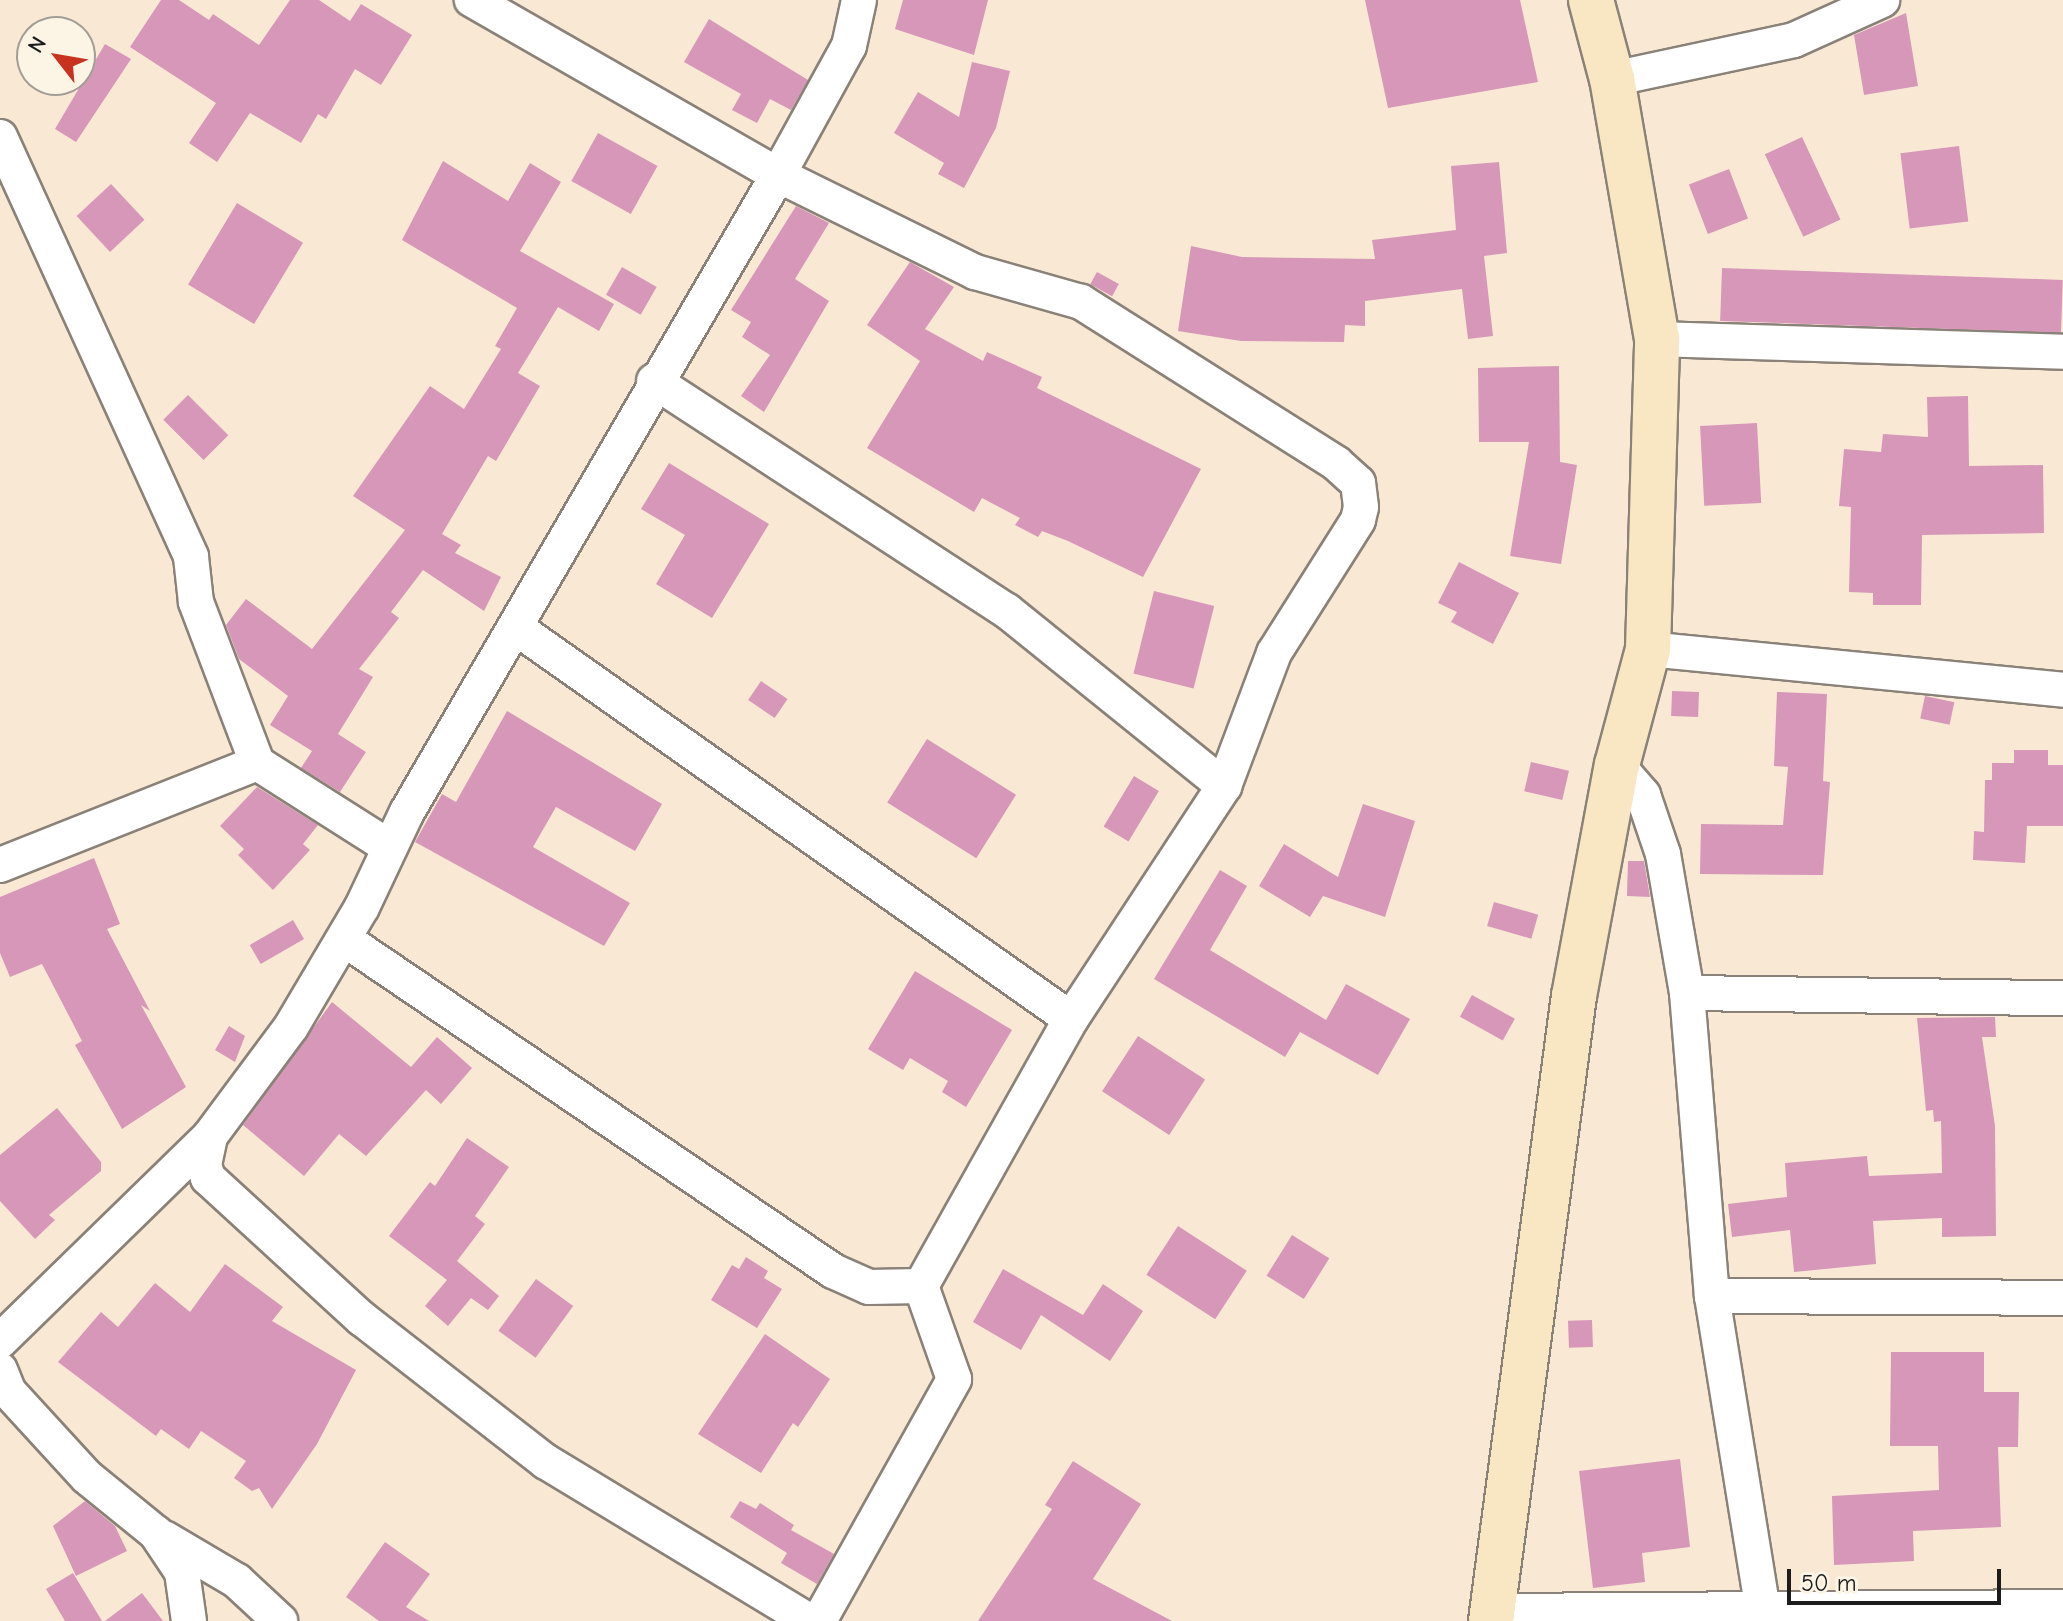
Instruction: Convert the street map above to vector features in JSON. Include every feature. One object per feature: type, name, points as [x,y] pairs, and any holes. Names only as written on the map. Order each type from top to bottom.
[{"type":"street","points":[[472,0],[778,175],[975,272],[1081,302],[1336,463],[1358,483],[1358,520],[1274,653],[1224,786],[1071,1019],[921,1286],[954,1379],[819,1621]]},
{"type":"street","points":[[0,1341],[210,1136],[291,1027],[344,939],[388,846],[654,381],[778,175],[849,46],[859,0]]},
{"type":"street","points":[[1591,0],[1612,79],[1657,339],[1648,649],[1617,765],[1574,996],[1492,1616],[2063,1607]]},
{"type":"street","points":[[1612,79],[1794,40],[1882,0]]},
{"type":"street","points":[[0,137],[191,557],[196,602],[257,763],[388,846]]},
{"type":"street","points":[[1657,339],[2063,352]]},
{"type":"street","points":[[654,381],[1007,611],[1224,786]]},
{"type":"street","points":[[515,627],[1071,1019]]},
{"type":"street","points":[[1648,649],[2063,690]]},
{"type":"street","points":[[0,865],[257,763]]},
{"type":"street","points":[[1617,765],[1643,795],[1663,854],[1687,993],[1712,1296],[1763,1612]]},
{"type":"street","points":[[344,939],[833,1271],[869,1287],[921,1286]]},
{"type":"street","points":[[1687,993],[2063,998]]},
{"type":"street","points":[[210,1136],[204,1165],[208,1178],[362,1319],[546,1462],[809,1621]]},
{"type":"street","points":[[1712,1296],[2063,1298]]},
{"type":"street","points":[[0,1370],[9,1392],[87,1477],[156,1533],[237,1581],[280,1621]]},
{"type":"street","points":[[156,1533],[182,1572],[189,1621]]},
{"type":"building","points":[[161,0],[179,0],[209,20],[213,14],[259,45],[290,0],[319,0],[350,21],[361,4],[412,35],[381,85],[355,69],[326,119],[318,114],[301,143],[250,113],[217,162],[189,143],[216,103],[130,47]]},
{"type":"building","points":[[903,0],[988,0],[974,55],[895,29]]},
{"type":"building","points":[[1365,0],[1520,0],[1538,82],[1388,108]]},
{"type":"building","points":[[1906,13],[1918,86],[1864,95],[1854,35]]},
{"type":"building","points":[[709,19],[808,80],[791,110],[770,99],[757,123],[732,110],[741,94],[684,62]]},
{"type":"building","points":[[105,44],[131,59],[76,142],[55,129],[74,96],[96,96],[96,59]]},
{"type":"building","points":[[972,62],[1010,71],[996,128],[964,188],[938,174],[944,163],[894,133],[918,92],[959,117]]},
{"type":"building","points":[[598,133],[657,166],[631,214],[571,181]]},
{"type":"building","points":[[1802,137],[1840,219],[1803,237],[1765,154]]},
{"type":"building","points":[[1959,146],[1968,221],[1910,229],[1900,153]]},
{"type":"building","points":[[443,161],[508,201],[530,163],[561,182],[520,251],[614,304],[599,331],[558,307],[518,373],[540,386],[496,461],[488,456],[442,534],[461,545],[455,553],[501,577],[484,611],[423,570],[391,612],[399,618],[359,669],[373,677],[338,734],[366,752],[340,792],[301,768],[312,751],[270,725],[288,696],[239,659],[226,625],[246,599],[312,649],[405,530],[353,496],[430,386],[464,409],[501,349],[495,346],[517,308],[402,240]]},
{"type":"building","points":[[1499,162],[1507,253],[1484,256],[1493,336],[1468,339],[1462,289],[1365,301],[1365,326],[1345,325],[1344,342],[1241,341],[1178,331],[1191,246],[1242,257],[1375,259],[1372,240],[1456,230],[1451,166]]},
{"type":"building","points":[[1729,169],[1748,218],[1708,234],[1689,184]]},
{"type":"building","points":[[111,184],[144,220],[110,252],[77,216]]},
{"type":"building","points":[[237,203],[303,243],[254,324],[188,284]]},
{"type":"building","points":[[796,206],[829,223],[795,279],[829,301],[764,412],[741,396],[770,355],[742,337],[751,322],[731,310]]},
{"type":"building","points":[[910,262],[954,287],[925,329],[983,361],[987,352],[1042,377],[1037,388],[1201,469],[1143,577],[1042,531],[1038,537],[1015,525],[1020,518],[982,498],[974,512],[867,448],[920,361],[867,325]]},
{"type":"building","points":[[622,267],[657,287],[641,315],[606,295]]},
{"type":"building","points":[[1722,268],[2063,280],[2061,333],[1720,321]]},
{"type":"building","points":[[1097,272],[1119,284],[1112,296],[1090,284]]},
{"type":"building","points":[[1559,366],[1560,462],[1577,465],[1561,564],[1510,556],[1529,442],[1479,442],[1478,368]]},
{"type":"building","points":[[188,395],[228,435],[204,460],[163,420]]},
{"type":"building","points":[[1968,396],[1969,466],[2043,465],[2044,533],[1922,535],[1921,605],[1873,605],[1873,593],[1849,592],[1851,507],[1839,506],[1844,449],[1881,452],[1883,434],[1928,437],[1927,397]]},
{"type":"building","points":[[1757,423],[1761,503],[1704,506],[1700,426]]},
{"type":"building","points":[[669,463],[769,524],[712,618],[656,584],[685,535],[641,509]]},
{"type":"building","points":[[1459,562],[1519,593],[1493,644],[1451,622],[1457,612],[1438,603]]},
{"type":"building","points":[[1154,591],[1214,606],[1194,688],[1133,673]]},
{"type":"building","points":[[761,681],[788,699],[775,718],[748,700]]},
{"type":"building","points":[[1672,691],[1699,692],[1698,717],[1671,716]]},
{"type":"building","points":[[1777,692],[1827,694],[1823,781],[1830,782],[1823,875],[1700,874],[1701,824],[1783,825],[1788,767],[1774,766]]},
{"type":"building","points":[[1925,696],[1954,702],[1950,725],[1920,718]]},
{"type":"building","points":[[507,711],[662,804],[635,851],[556,807],[533,847],[630,903],[604,946],[415,842],[442,794],[456,802]]},
{"type":"building","points":[[927,739],[1016,795],[976,858],[887,803]]},
{"type":"building","points":[[2014,750],[2048,750],[2048,765],[2063,765],[2063,826],[2027,826],[2025,863],[1973,860],[1974,831],[1984,832],[1985,780],[1992,780],[1992,763],[2014,763]]},
{"type":"building","points":[[1531,762],[1569,771],[1562,800],[1524,791]]},
{"type":"building","points":[[1134,776],[1159,791],[1128,842],[1104,827]]},
{"type":"building","points":[[257,787],[318,825],[303,844],[310,850],[273,890],[238,855],[244,849],[220,826]]},
{"type":"building","points":[[1363,804],[1415,821],[1385,917],[1323,896],[1310,917],[1259,886],[1284,844],[1338,877]]},
{"type":"building","points":[[94,858],[120,924],[107,929],[150,1011],[141,1005],[186,1087],[122,1129],[75,1045],[82,1041],[42,964],[10,977],[0,953],[0,897]]},
{"type":"building","points":[[1628,861],[1644,861],[1650,897],[1627,896]]},
{"type":"building","points":[[1220,870],[1247,886],[1210,950],[1326,1020],[1346,984],[1410,1019],[1378,1075],[1300,1032],[1285,1057],[1154,979]]},
{"type":"building","points":[[1494,902],[1538,915],[1531,939],[1487,926]]},
{"type":"building","points":[[293,920],[304,939],[261,964],[250,945]]},
{"type":"building","points":[[915,971],[1012,1030],[966,1107],[942,1092],[948,1081],[910,1058],[903,1070],[868,1049]]},
{"type":"building","points":[[1472,995],[1515,1019],[1503,1041],[1460,1017]]},
{"type":"building","points":[[332,1002],[411,1067],[437,1037],[472,1068],[441,1104],[426,1090],[366,1156],[339,1134],[304,1176],[243,1125]]},
{"type":"building","points":[[1995,1017],[1996,1037],[1982,1037],[1995,1126],[1996,1236],[1942,1237],[1942,1218],[1873,1221],[1876,1264],[1794,1272],[1790,1230],[1732,1237],[1728,1204],[1787,1197],[1785,1163],[1867,1156],[1869,1176],[1942,1173],[1941,1121],[1934,1122],[1933,1110],[1926,1111],[1917,1018]]},
{"type":"building","points":[[229,1026],[245,1036],[235,1062],[215,1050]]},
{"type":"building","points":[[1138,1036],[1205,1080],[1169,1135],[1102,1091]]},
{"type":"building","points":[[57,1108],[101,1162],[101,1171],[49,1215],[55,1220],[35,1239],[0,1201],[0,1155]]},
{"type":"building","points":[[467,1138],[509,1167],[475,1216],[485,1224],[457,1261],[499,1296],[488,1310],[471,1298],[448,1326],[425,1306],[447,1280],[389,1236],[430,1182],[435,1186]]},
{"type":"building","points":[[1178,1226],[1247,1271],[1215,1319],[1146,1275]]},
{"type":"building","points":[[1292,1235],[1329,1258],[1304,1299],[1267,1276]]},
{"type":"building","points":[[746,1257],[768,1271],[764,1278],[782,1289],[757,1328],[711,1300],[732,1265],[739,1269]]},
{"type":"building","points":[[225,1264],[283,1307],[272,1321],[356,1370],[317,1444],[272,1509],[259,1488],[252,1491],[234,1478],[246,1461],[201,1431],[189,1449],[161,1429],[156,1436],[58,1362],[101,1312],[118,1327],[155,1283],[190,1312]]},
{"type":"building","points":[[1003,1269],[1083,1315],[1103,1284],[1143,1311],[1110,1361],[1041,1315],[1021,1350],[973,1322]]},
{"type":"building","points":[[536,1279],[573,1306],[536,1358],[498,1331]]},
{"type":"building","points":[[1592,1320],[1593,1347],[1569,1348],[1568,1321]]},
{"type":"building","points":[[765,1334],[830,1379],[798,1427],[793,1423],[761,1473],[698,1434]]},
{"type":"building","points":[[1891,1352],[1984,1352],[1984,1392],[2019,1392],[2018,1447],[1998,1447],[2001,1527],[1913,1531],[1914,1561],[1834,1565],[1832,1496],[1939,1490],[1938,1446],[1890,1446]]},
{"type":"building","points":[[1680,1459],[1690,1547],[1642,1553],[1645,1582],[1593,1588],[1579,1471]]},
{"type":"building","points":[[1073,1461],[1141,1504],[1093,1579],[1172,1621],[978,1621],[1052,1509],[1045,1505]]},
{"type":"building","points":[[85,1501],[115,1526],[127,1551],[76,1576],[53,1526]]},
{"type":"building","points":[[740,1501],[756,1509],[760,1503],[794,1525],[791,1530],[834,1554],[817,1584],[781,1563],[787,1553],[730,1517]]},
{"type":"building","points":[[385,1542],[430,1574],[406,1607],[429,1621],[379,1621],[346,1597]]},
{"type":"building","points":[[73,1573],[102,1621],[65,1621],[46,1589]]},
{"type":"building","points":[[142,1593],[163,1621],[105,1621]]}]
